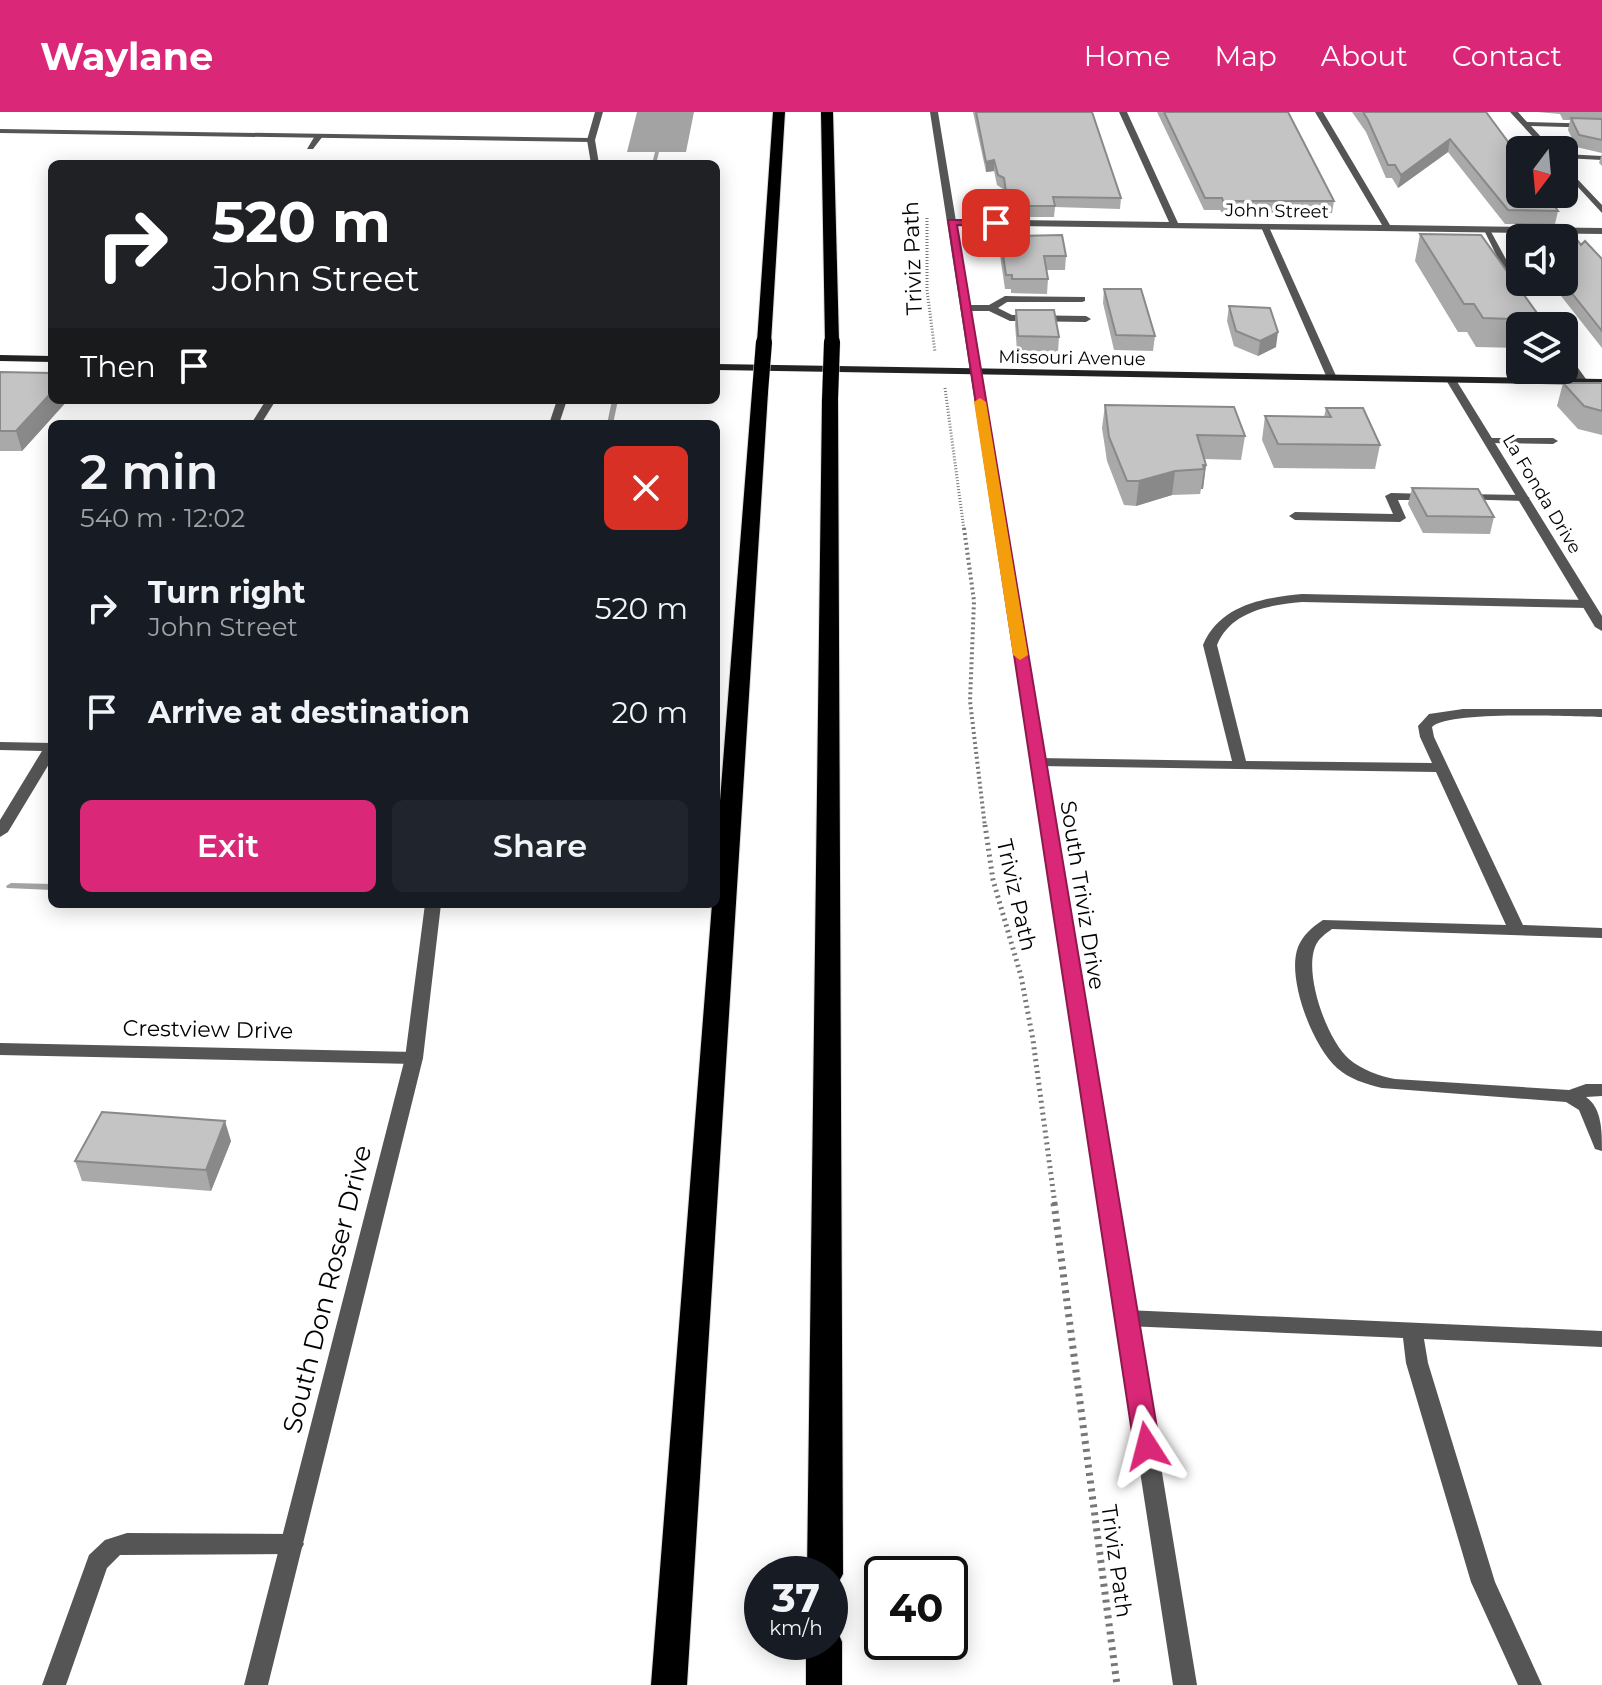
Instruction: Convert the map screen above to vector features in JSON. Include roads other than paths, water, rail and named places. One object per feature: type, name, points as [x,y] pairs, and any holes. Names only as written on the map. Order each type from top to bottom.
[{"type":"highway","points":[[669,1685],[779,112]]},
{"type":"highway","points":[[825,1556],[832,342],[827,112]]},
{"type":"highway","points":[[824,1660],[824,1685]]},
{"type":"main road","points":[[0,358],[48,359]]},
{"type":"main road","name":"Missouri Avenue","points":[[720,367],[1582,381]]},
{"type":"main road","points":[[1582,381],[1602,382]]},
{"type":"street","points":[[594,160],[591,140],[599,112]]},
{"type":"street","name":"South Triviz Drive","points":[[934,112],[1185,1685]]},
{"type":"street","points":[[1123,112],[1175,226]]},
{"type":"street","points":[[1319,112],[1388,229]]},
{"type":"street","points":[[1514,112],[1536,136]]},
{"type":"street","points":[[1525,124],[1602,126]]},
{"type":"street","points":[[0,131],[591,140]]},
{"type":"street","points":[[310,147],[319,136]]},
{"type":"street","points":[[1578,157],[1602,158]]},
{"type":"street","points":[[1587,157],[1594,165]]},
{"type":"street","points":[[1578,182],[1600,205]]},
{"type":"street","name":"John Street","points":[[952,222],[1602,231]]},
{"type":"street","points":[[1048,224],[1052,234]]},
{"type":"street","points":[[1265,227],[1332,378]]},
{"type":"street","points":[[1486,230],[1499,248],[1506,273]]},
{"type":"street","points":[[992,244],[1039,245]]},
{"type":"street","points":[[991,308],[1005,299],[1082,299]]},
{"type":"street","points":[[965,308],[991,308],[1010,318],[1086,319]]},
{"type":"street","points":[[1578,375],[1582,381]]},
{"type":"street","name":"La Fonda Drive","points":[[1451,380],[1602,627]]},
{"type":"street","points":[[1489,441],[1553,441]]},
{"type":"street","points":[[1295,516],[1400,518],[1391,496],[1524,498]]},
{"type":"street","points":[[1240,765],[1210,645],[1212,636],[1229,619],[1266,601],[1302,598],[1588,604]]},
{"type":"street","points":[[1517,930],[1425,726],[1434,717],[1463,713],[1602,713]]},
{"type":"street","points":[[0,746],[48,747]]},
{"type":"street","points":[[0,832],[48,754]]},
{"type":"street","points":[[1037,762],[1442,768]]},
{"type":"street","name":"South Don Roser Drive","points":[[256,1685],[414,1058],[433,908]]},
{"type":"street","points":[[1602,933],[1329,924],[1310,940],[1304,956],[1308,998],[1331,1052],[1344,1066],[1380,1082],[1570,1096],[1586,1090],[1602,1090]]},
{"type":"street","name":"Crestview Drive","points":[[0,1049],[414,1058]]},
{"type":"street","points":[[1570,1096],[1587,1106],[1602,1144]]},
{"type":"street","points":[[1126,1318],[1602,1339]]},
{"type":"street","points":[[1412,1332],[1417,1363],[1483,1582],[1530,1685]]},
{"type":"street","points":[[54,1685],[97,1562],[113,1547],[127,1543],[292,1544]]},
{"type":"waterway","points":[[655,160],[657,152]]},
{"type":"waterway","points":[[611,420],[614,404]]},
{"type":"waterway","points":[[11,886],[48,887]]}]
